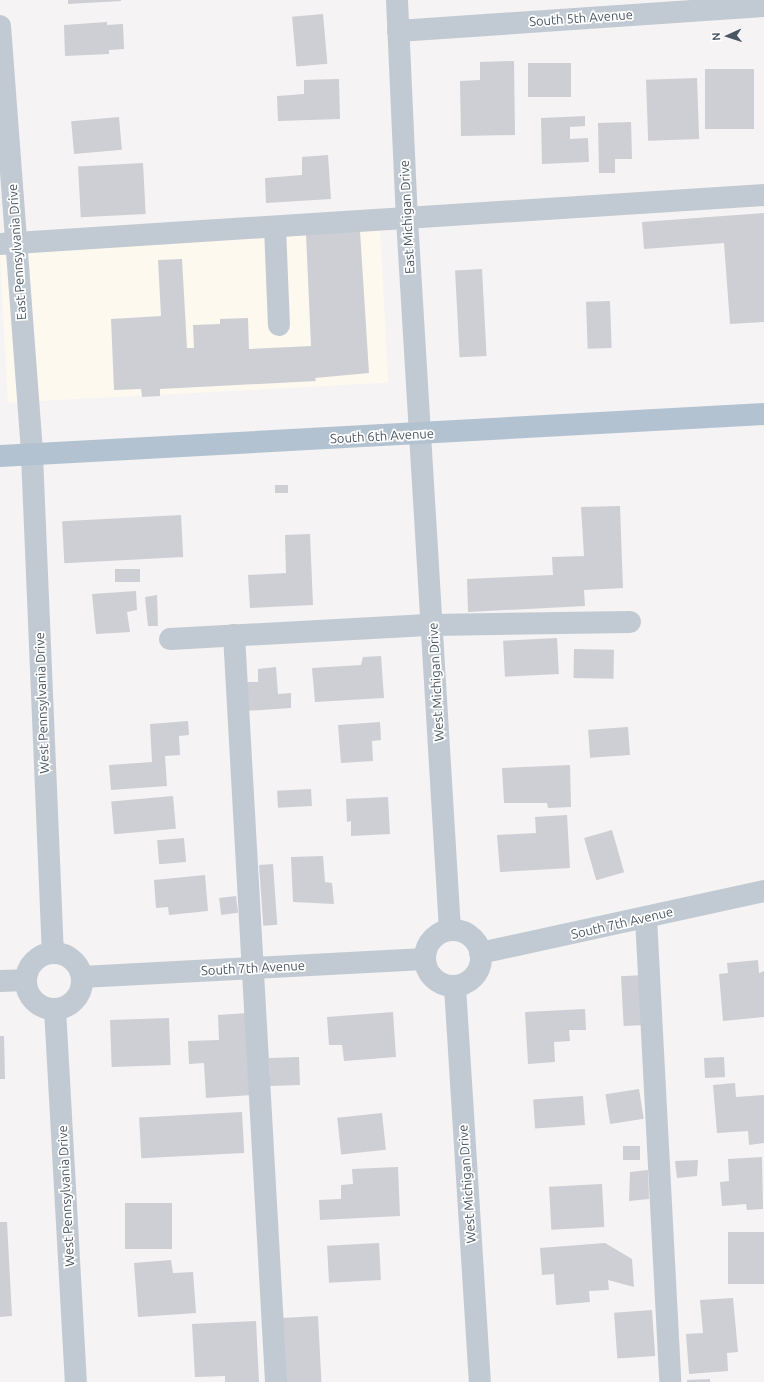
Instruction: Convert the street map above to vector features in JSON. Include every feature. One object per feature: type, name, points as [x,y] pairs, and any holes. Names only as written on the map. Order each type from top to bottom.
[{"type":"main road","name":"South 6th Avenue","points":[[0,456],[764,414]]},
{"type":"street","name":"East Michigan Drive","points":[[397,0],[407,219],[421,434]]},
{"type":"street","name":"South 5th Avenue","points":[[398,30],[764,6]]},
{"type":"street","name":"East Pennsylvania Drive","points":[[0,26],[8,243],[32,455]]},
{"type":"street","points":[[8,243],[407,219],[764,195]]},
{"type":"street","points":[[275,227],[279,325]]},
{"type":"street","name":"West Michigan Drive","points":[[421,434],[450,930]]},
{"type":"street","name":"West Pennsylvania Drive","points":[[32,455],[53,952]]},
{"type":"street","points":[[170,639],[432,625],[630,622]]},
{"type":"street","points":[[234,635],[276,1382]]},
{"type":"street","name":"South 7th Avenue","points":[[480,953],[646,918],[764,891]]},
{"type":"street","points":[[646,918],[670,1382]]},
{"type":"street","points":[[450,930],[465,932],[472,937],[480,953],[477,973],[471,980],[455,987],[447,986],[432,978],[425,959],[430,941],[443,931],[450,930]]},
{"type":"street","points":[[53,952],[61,953],[72,959],[82,977],[82,986],[75,999],[64,1007],[55,1009],[37,1004],[28,994],[25,980],[30,964],[37,958],[53,952]]},
{"type":"street","name":"South 7th Avenue","points":[[82,977],[425,959]]},
{"type":"street","points":[[0,981],[25,980]]},
{"type":"street","name":"West Michigan Drive","points":[[455,987],[480,1382]]},
{"type":"street","name":"West Pennsylvania Drive","points":[[55,1009],[76,1382]]},
{"type":"shaded area","points":[[380,226],[388,383],[8,403],[0,246]]},
{"type":"building","points":[[68,0],[121,0],[121,1],[68,4]]},
{"type":"building","points":[[323,14],[327,64],[296,67],[292,17]]},
{"type":"building","points":[[107,22],[107,25],[123,24],[124,49],[109,50],[109,54],[65,56],[64,25]]},
{"type":"building","points":[[514,61],[515,135],[461,136],[460,81],[480,80],[480,62]]},
{"type":"building","points":[[528,63],[571,63],[571,97],[528,97]]},
{"type":"building","points":[[705,69],[754,69],[754,129],[705,129]]},
{"type":"building","points":[[697,78],[699,139],[648,141],[646,80]]},
{"type":"building","points":[[339,79],[340,119],[278,121],[277,96],[304,94],[304,80]]},
{"type":"building","points":[[585,116],[585,126],[570,127],[570,139],[588,138],[589,162],[542,164],[541,118]]},
{"type":"building","points":[[119,117],[122,150],[74,154],[71,121]]},
{"type":"building","points":[[631,122],[632,159],[615,159],[615,173],[599,173],[598,123]]},
{"type":"building","points":[[328,155],[331,199],[266,203],[265,178],[302,175],[302,157]]},
{"type":"building","points":[[143,163],[146,214],[81,217],[78,166]]},
{"type":"building","points":[[764,213],[764,322],[730,324],[724,243],[644,249],[642,222]]},
{"type":"building","points":[[360,231],[369,373],[315,378],[316,381],[160,389],[160,396],[142,397],[141,389],[114,390],[111,319],[161,316],[158,260],[182,259],[187,348],[194,348],[193,325],[220,324],[220,319],[248,318],[249,349],[311,346],[306,234]]},
{"type":"building","points":[[482,269],[487,356],[460,357],[455,270]]},
{"type":"building","points":[[610,301],[612,348],[588,349],[586,302]]},
{"type":"building","points":[[275,485],[288,485],[288,493],[275,493]]},
{"type":"building","points":[[620,506],[623,588],[584,590],[585,606],[468,612],[467,579],[553,575],[552,557],[584,556],[581,507]]},
{"type":"building","points":[[181,515],[183,557],[64,563],[62,521]]},
{"type":"building","points":[[310,534],[313,605],[250,608],[248,575],[286,573],[285,535]]},
{"type":"building","points":[[115,569],[140,569],[140,582],[115,582]]},
{"type":"building","points":[[136,591],[137,610],[127,612],[130,632],[96,634],[92,594]]},
{"type":"building","points":[[157,595],[158,626],[148,626],[145,597]]},
{"type":"building","points":[[557,638],[559,674],[505,677],[503,641]]},
{"type":"building","points":[[574,649],[614,650],[613,679],[573,678]]},
{"type":"building","points":[[381,656],[384,698],[315,702],[312,668],[361,665],[363,657]]},
{"type":"building","points":[[276,667],[278,694],[291,693],[291,708],[245,711],[244,682],[258,682],[258,669]]},
{"type":"building","points":[[188,721],[189,735],[179,736],[180,755],[165,756],[167,786],[111,790],[109,765],[152,762],[150,724]]},
{"type":"building","points":[[380,722],[381,740],[372,741],[373,761],[341,763],[338,725]]},
{"type":"building","points":[[628,727],[630,755],[590,758],[588,730]]},
{"type":"building","points":[[570,765],[571,807],[548,808],[547,803],[504,803],[502,768]]},
{"type":"building","points":[[311,789],[312,806],[278,808],[277,791]]},
{"type":"building","points":[[173,796],[176,829],[114,834],[111,801]]},
{"type":"building","points":[[388,797],[390,834],[351,836],[351,821],[347,822],[346,799]]},
{"type":"building","points":[[567,815],[570,868],[500,872],[497,835],[536,833],[535,817]]},
{"type":"building","points":[[612,830],[624,872],[596,880],[584,838]]},
{"type":"building","points":[[184,838],[186,862],[159,864],[157,840]]},
{"type":"building","points":[[323,856],[325,882],[332,883],[334,904],[293,902],[291,857]]},
{"type":"building","points":[[273,864],[277,925],[263,926],[259,865]]},
{"type":"building","points":[[205,875],[208,911],[169,915],[168,907],[156,908],[154,880]]},
{"type":"building","points":[[236,896],[238,913],[221,915],[219,898]]},
{"type":"building","points":[[758,960],[759,973],[764,971],[764,1017],[723,1021],[719,974],[728,973],[727,963]]},
{"type":"building","points":[[643,975],[646,1025],[624,1026],[621,976]]},
{"type":"building","points":[[585,1009],[586,1030],[569,1030],[570,1041],[554,1042],[555,1062],[528,1064],[525,1012]]},
{"type":"building","points":[[393,1012],[396,1057],[344,1061],[342,1045],[329,1045],[327,1017]]},
{"type":"building","points":[[248,1013],[252,1095],[206,1098],[204,1063],[189,1064],[188,1041],[219,1040],[218,1015]]},
{"type":"building","points":[[169,1018],[171,1065],[112,1067],[110,1020]]},
{"type":"building","points":[[0,1036],[4,1036],[5,1079],[0,1079]]},
{"type":"building","points":[[299,1057],[300,1085],[270,1086],[269,1058]]},
{"type":"building","points":[[724,1057],[725,1077],[705,1078],[704,1058]]},
{"type":"building","points":[[735,1083],[736,1097],[764,1095],[764,1143],[749,1145],[748,1131],[717,1133],[713,1085]]},
{"type":"building","points":[[639,1089],[644,1119],[610,1124],[605,1094]]},
{"type":"building","points":[[583,1096],[585,1125],[535,1128],[533,1099]]},
{"type":"building","points":[[242,1112],[244,1153],[141,1158],[139,1117]]},
{"type":"building","points":[[382,1113],[386,1150],[341,1155],[337,1118]]},
{"type":"building","points":[[623,1146],[640,1146],[640,1160],[623,1160]]},
{"type":"building","points":[[762,1157],[763,1209],[747,1210],[746,1204],[722,1206],[720,1182],[729,1181],[728,1159]]},
{"type":"building","points":[[698,1160],[697,1176],[677,1178],[675,1161]]},
{"type":"building","points":[[398,1167],[400,1216],[320,1220],[319,1200],[341,1199],[341,1185],[353,1184],[352,1169]]},
{"type":"building","points":[[648,1170],[649,1199],[629,1201],[630,1172]]},
{"type":"building","points":[[602,1184],[604,1227],[551,1230],[549,1187]]},
{"type":"building","points":[[125,1203],[172,1203],[172,1249],[125,1249]]},
{"type":"building","points":[[0,1222],[7,1222],[12,1316],[0,1317]]},
{"type":"building","points":[[728,1232],[764,1232],[764,1284],[728,1284]]},
{"type":"building","points":[[379,1243],[381,1280],[329,1283],[327,1246]]},
{"type":"building","points":[[605,1243],[632,1259],[634,1287],[608,1280],[609,1290],[589,1291],[590,1302],[556,1305],[554,1274],[542,1275],[540,1248]]},
{"type":"building","points":[[171,1260],[173,1273],[193,1272],[196,1313],[138,1317],[134,1263]]},
{"type":"building","points":[[733,1298],[738,1352],[727,1353],[728,1371],[689,1374],[686,1334],[703,1333],[700,1300]]},
{"type":"building","points":[[652,1310],[655,1356],[617,1359],[614,1313]]},
{"type":"building","points":[[318,1316],[321,1382],[285,1382],[282,1318]]},
{"type":"building","points":[[256,1321],[259,1382],[225,1382],[225,1376],[195,1377],[192,1324]]},
{"type":"building","points":[[710,1379],[710,1382],[687,1382],[687,1380]]}]
